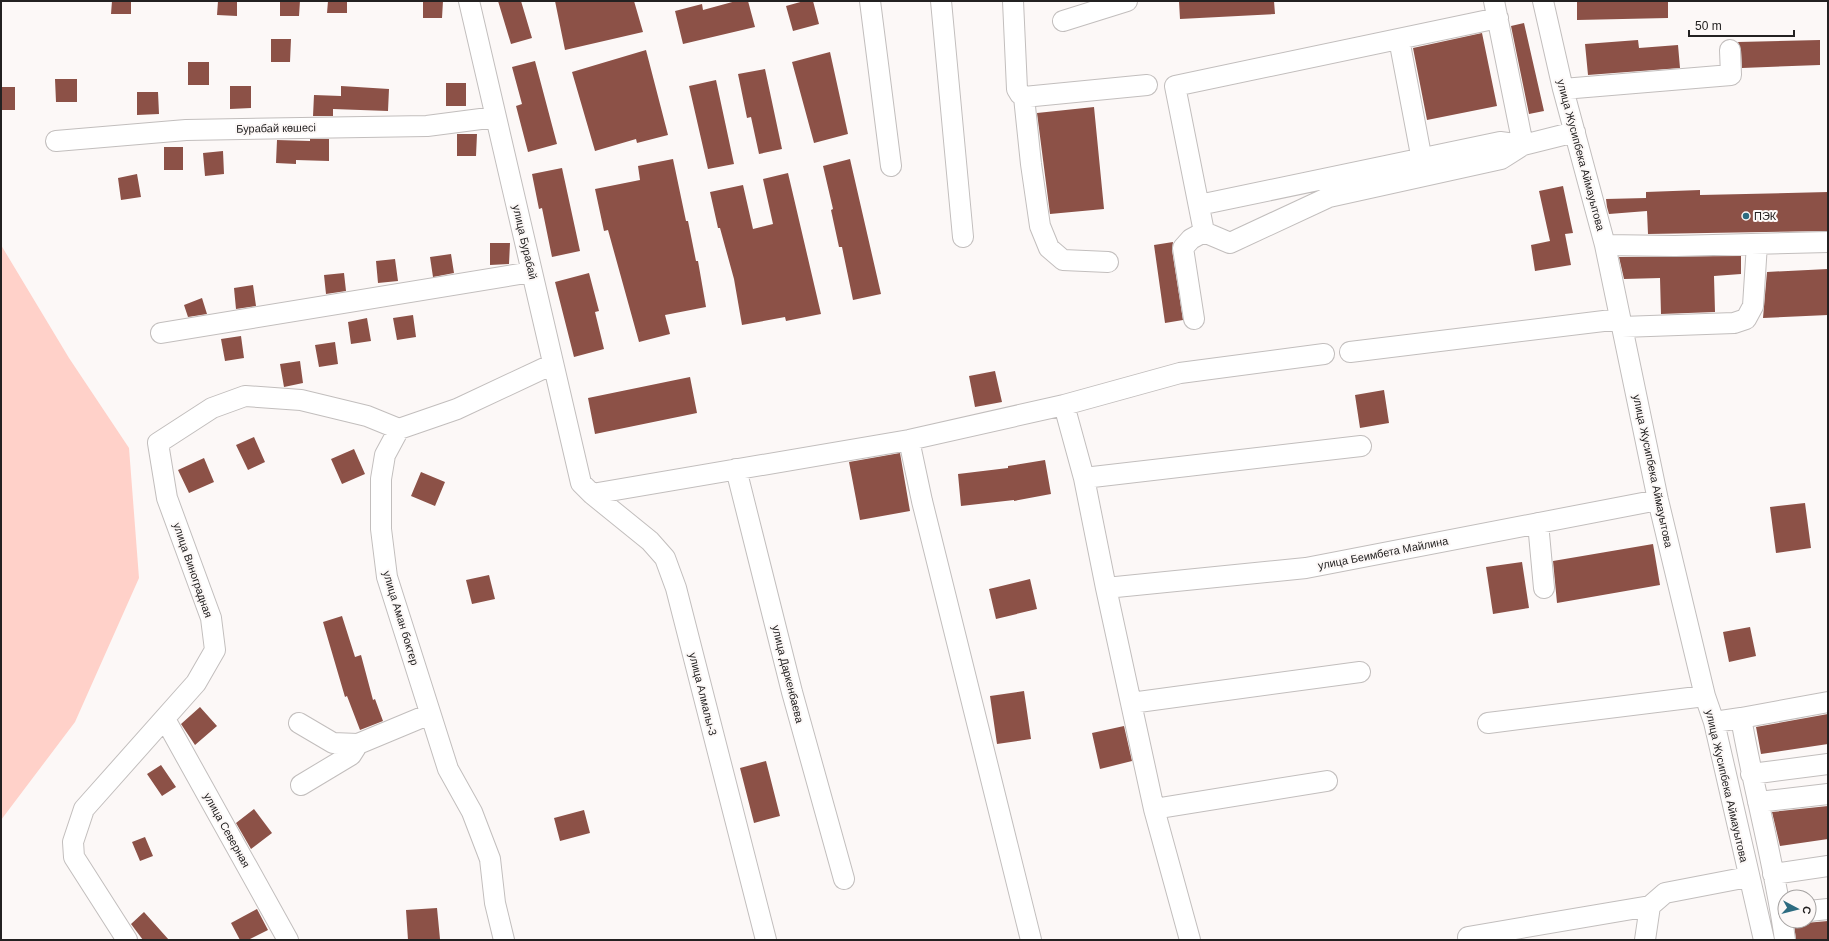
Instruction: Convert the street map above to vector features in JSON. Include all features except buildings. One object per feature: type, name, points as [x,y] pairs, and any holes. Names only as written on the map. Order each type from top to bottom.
[{"type":"street","name":"улица Бурабай","points":[[469,1],[553,364],[586,489]]},
{"type":"street","points":[[870,1],[891,166]]},
{"type":"street","points":[[941,1],[963,237]]},
{"type":"street","points":[[1013,1],[1017,89],[1024,97],[1031,164],[1040,226],[1049,248],[1064,260],[1108,262]]},
{"type":"street","points":[[1063,21],[1127,1]]},
{"type":"street","name":"улица Жусипбека Аймауытова","points":[[1543,1],[1563,89],[1605,245],[1658,500],[1705,696],[1714,722],[1748,877],[1764,940]]},
{"type":"street","points":[[1204,232],[1175,86],[1399,39],[1496,10],[1523,145]]},
{"type":"street","points":[[1399,39],[1423,167]]},
{"type":"street","points":[[1563,89],[1731,75],[1730,50]]},
{"type":"street","points":[[1024,97],[1147,85]]},
{"type":"street","name":"Бурабай көшесі","points":[[56,141],[186,130],[427,126],[496,117]]},
{"type":"street","points":[[1199,205],[1423,167],[1501,159],[1523,145],[1575,132]]},
{"type":"street","points":[[1204,232],[1230,243],[1329,197],[1423,167]]},
{"type":"street","points":[[1194,319],[1183,248],[1191,239],[1204,232]]},
{"type":"street","points":[[1605,245],[1828,242]]},
{"type":"street","points":[[1350,352],[1621,323],[1734,323],[1746,319],[1754,306],[1757,244]]},
{"type":"street","points":[[161,333],[532,272]]},
{"type":"street","points":[[586,489],[736,469],[909,440],[1064,405],[1180,373],[1277,362],[1324,354]]},
{"type":"street","points":[[399,429],[457,409],[553,364]]},
{"type":"street","name":"улица Виноградная","points":[[127,940],[74,857],[73,842],[84,809],[196,683],[215,650],[211,618],[167,498],[158,443],[212,408],[245,396],[301,400],[367,416],[399,429]]},
{"type":"street","points":[[1064,405],[1084,478],[1106,588],[1154,809],[1190,940]]},
{"type":"street","name":"улица Аман боктер","points":[[399,429],[385,454],[381,479],[383,551],[386,577],[448,769],[472,812],[490,859],[495,903],[504,940]]},
{"type":"street","points":[[909,440],[1031,940]]},
{"type":"street","points":[[1084,478],[1361,446]]},
{"type":"street","name":"улица Даркенбаева","points":[[736,469],[792,692],[844,878]]},
{"type":"street","name":"улица Алмалы-3","points":[[586,489],[650,541],[665,558],[671,573],[766,940]]},
{"type":"street","name":"улица Беимбета Майлина","points":[[1106,588],[1306,568],[1658,500]]},
{"type":"street","points":[[1538,523],[1544,588]]},
{"type":"street","points":[[1131,703],[1360,672]]},
{"type":"street","points":[[1488,723],[1705,696]]},
{"type":"street","points":[[1714,722],[1828,702]]},
{"type":"street","points":[[299,723],[333,742],[358,744],[430,714]]},
{"type":"street","points":[[1741,718],[1751,774],[1777,890]]},
{"type":"street","name":"улица Северная","points":[[165,719],[288,940]]},
{"type":"street","points":[[301,785],[351,755],[358,744]]},
{"type":"street","points":[[1751,774],[1828,764]]},
{"type":"street","points":[[1154,809],[1327,781]]},
{"type":"street","points":[[1758,802],[1828,794]]},
{"type":"street","points":[[1773,874],[1828,866]]},
{"type":"street","points":[[1468,937],[1650,906],[1665,893],[1748,877]]},
{"type":"street","points":[[1645,940],[1650,906]]},
{"type":"street","points":[[1817,910],[1828,908]]},
{"type":"street","points":[[1784,929],[1785,940]]},
{"type":"shaded area","points":[[1,245],[69,358],[129,448],[139,578],[75,722],[1,820]]},
{"type":"place","name":"ПЭК","points":[[1746,216]]}]
